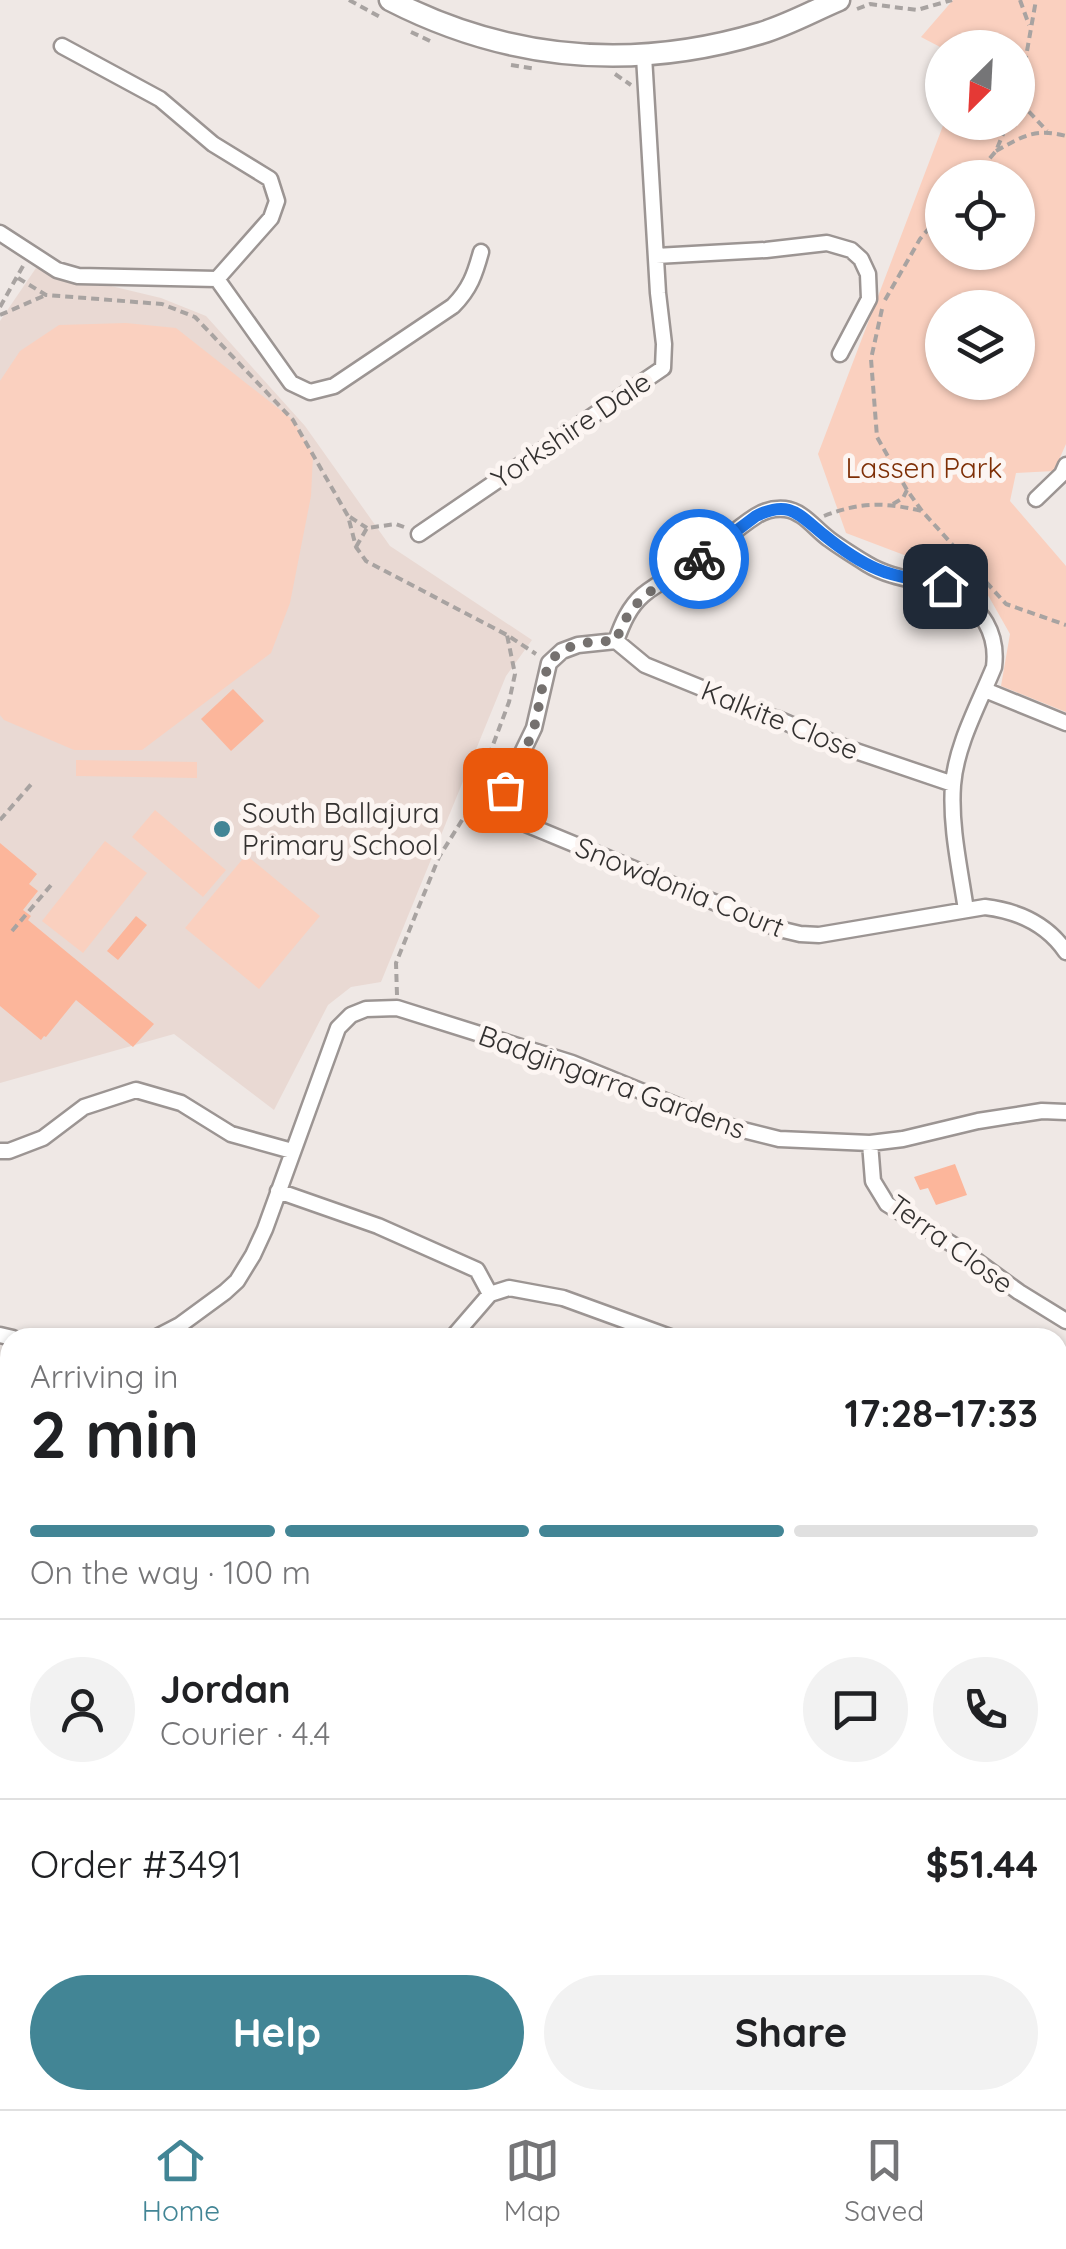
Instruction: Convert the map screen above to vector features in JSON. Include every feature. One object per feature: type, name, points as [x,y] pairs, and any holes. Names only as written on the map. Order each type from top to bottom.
[{"type":"street","points":[[390,0],[494,42],[579,54],[644,56],[682,52],[763,32],[839,0]]},
{"type":"street","points":[[62,46],[160,100],[213,144],[270,179],[277,200],[270,218],[216,280]]},
{"type":"street","name":"Yorkshire Dale","points":[[419,534],[664,368],[644,56]]},
{"type":"street","points":[[0,233],[57,270],[78,276],[216,280]]},
{"type":"street","points":[[656,256],[827,242],[852,250],[868,274],[869,298],[840,354]]},
{"type":"street","points":[[216,280],[291,384],[310,392],[334,386],[453,306],[474,278],[481,252]]},
{"type":"street","points":[[1036,499],[1066,466]]},
{"type":"street","points":[[550,663],[578,645],[616,641],[631,608],[644,594],[694,564],[766,511],[794,511],[874,568],[899,578],[945,586],[967,599],[984,620],[994,644],[994,667],[962,745],[953,784],[966,910]]},
{"type":"street","name":"Kalkite Close","points":[[616,641],[645,666],[709,691],[744,710],[953,784]]},
{"type":"street","name":"Snowdonia Court","points":[[550,663],[534,728],[494,811],[778,929],[819,935],[985,906],[1009,910],[1046,930],[1066,952]]},
{"type":"street","points":[[985,690],[1066,723]]},
{"type":"street","name":"Badgingarra Gardens","points":[[174,1328],[225,1292],[253,1255],[338,1028],[350,1015],[366,1009],[397,1008],[572,1063],[727,1126],[779,1140],[870,1143],[978,1121],[1042,1111],[1066,1112]]},
{"type":"street","points":[[0,1151],[43,1138],[84,1107],[136,1090],[180,1103],[231,1134],[292,1151]]},
{"type":"street","name":"Terra Close","points":[[870,1143],[874,1181],[887,1204],[1066,1321]]},
{"type":"street","points":[[278,1191],[378,1226],[477,1270],[490,1294]]},
{"type":"street","points":[[461,1328],[490,1294],[509,1288],[563,1298],[646,1328]]},
{"type":"path","points":[[349,0],[391,22]]},
{"type":"path","points":[[1020,0],[1030,30]]},
{"type":"path","points":[[1030,30],[1036,0]]},
{"type":"path","points":[[408,31],[442,45]]},
{"type":"path","points":[[510,65],[542,69]]},
{"type":"path","points":[[610,72],[631,84],[637,96]]},
{"type":"path","points":[[1035,120],[1047,131]]},
{"type":"path","points":[[996,150],[1047,131],[1066,136]]},
{"type":"path","points":[[988,160],[1000,140]]},
{"type":"path","points":[[925,233],[884,304],[871,359],[877,438],[922,511],[1006,604],[1066,625]]},
{"type":"path","points":[[0,306],[29,253]]},
{"type":"path","points":[[18,278],[46,294],[162,304],[195,318],[293,420],[348,516],[356,547],[366,561],[507,635],[550,663]]},
{"type":"path","points":[[0,316],[46,294]]},
{"type":"path","points":[[892,504],[903,498],[907,490]]},
{"type":"path","points":[[812,525],[852,506],[892,504],[922,511]]},
{"type":"path","points":[[348,516],[367,528],[396,524],[419,534]]},
{"type":"path","points":[[356,547],[367,528]]},
{"type":"path","points":[[397,1008],[396,964],[438,857],[469,808],[509,702],[514,674],[507,635]]},
{"type":"path","points":[[0,820],[34,781]]},
{"type":"path","points":[[12,931],[52,884]]},
{"type":"shaded area","name":"South Ballajura Primary School","points":[[36,268],[161,298],[206,316],[305,426],[390,546],[532,640],[506,676],[381,982],[351,987],[328,1005],[274,1110],[174,1034],[0,1083],[0,321]]},
{"type":"green space","name":"Lassen Park","points":[[953,0],[1066,0],[1066,444],[1054,471],[1016,473],[1010,501],[1066,566],[1066,712],[1001,686],[1010,634],[978,583],[846,533],[818,454],[925,173],[925,270],[1035,270],[1035,160],[930,160],[938,140],[1035,140],[1035,30],[927,30]]},
{"type":"green space","points":[[126,323],[176,328],[293,420],[313,455],[311,496],[290,603],[271,653],[142,750],[74,750],[0,715],[0,381],[20,351],[59,325]]},
{"type":"green space","points":[[76,760],[197,762],[197,778],[76,776]]},
{"type":"green space","points":[[155,810],[226,870],[203,897],[132,837]]},
{"type":"green space","points":[[105,841],[147,873],[83,953],[42,921]]},
{"type":"green space","points":[[246,855],[320,916],[259,989],[185,928]]},
{"type":"building","points":[[233,689],[264,721],[231,751],[201,719]]},
{"type":"building","points":[[0,843],[37,874],[29,884],[38,891],[23,910],[31,916],[28,920],[154,1024],[133,1047],[76,1000],[41,1040],[0,1006]]},
{"type":"building","points":[[136,916],[147,925],[118,960],[107,951]]},
{"type":"building","points":[[955,1164],[967,1195],[936,1205],[928,1188],[920,1190],[914,1177]]},
{"type":"way so far","points":[[505,790],[534,728],[550,663],[578,645],[616,641],[631,608],[644,594],[699,559]]},
{"type":"place","name":"South Ballajura Primary School","points":[[222,829]]},
{"type":"route","points":[[699,559],[756,516],[785,509],[802,515],[826,537],[874,568],[899,578],[945,586]]}]
